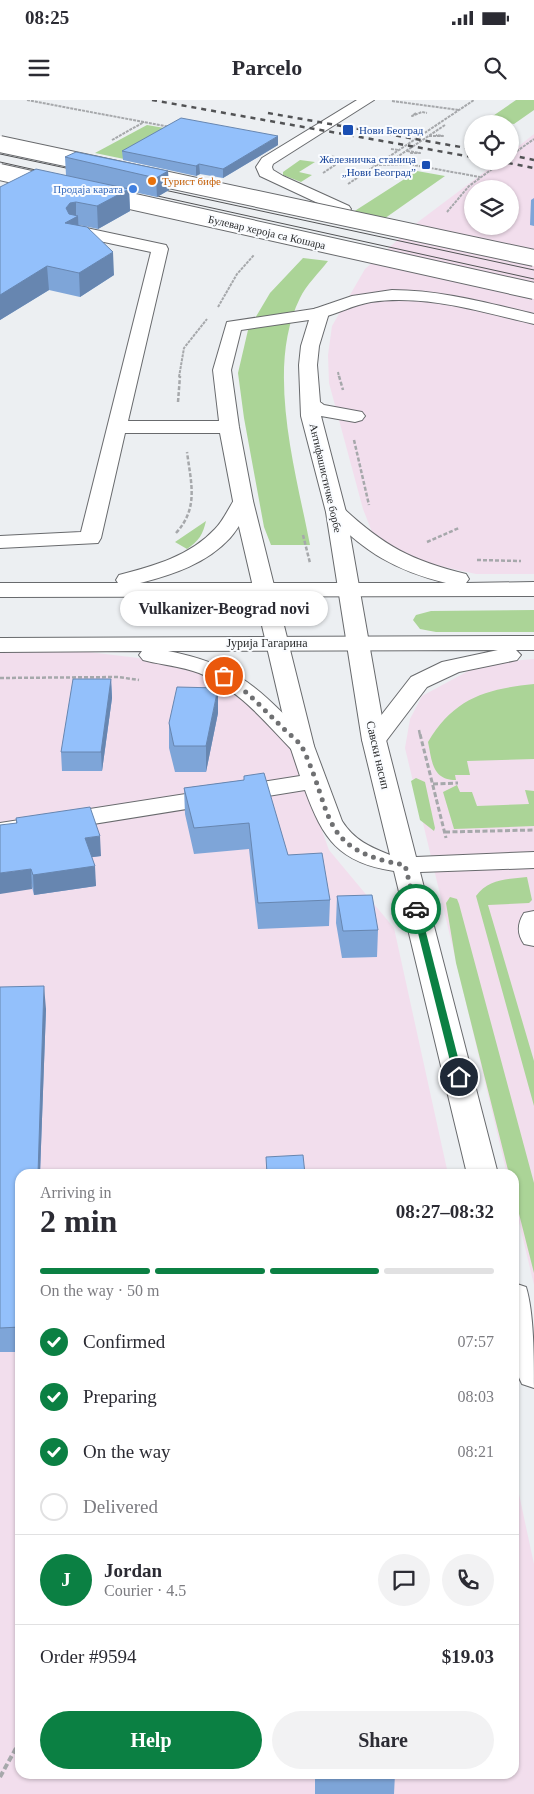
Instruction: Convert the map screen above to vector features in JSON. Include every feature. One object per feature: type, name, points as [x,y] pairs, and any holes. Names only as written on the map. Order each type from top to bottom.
[{"type":"main road","points":[[343,209],[266,173],[264,167],[267,161],[290,149],[367,100]]},
{"type":"main road","points":[[0,144],[534,258]]},
{"type":"main road","name":"Булевар хероја са Кошара","points":[[0,172],[534,291]]},
{"type":"main road","points":[[0,542],[90,538],[160,249],[77,231]]},
{"type":"main road","points":[[534,319],[447,300],[408,295],[382,296],[358,300],[320,313],[233,326],[222,370],[229,427],[243,501],[302,746],[329,821],[337,834],[354,849],[367,855],[384,862],[405,865],[534,860]]},
{"type":"main road","name":"Антифашистичке борбе","points":[[320,313],[310,346],[308,365],[309,404],[336,512],[358,644]]},
{"type":"main road","points":[[309,404],[318,410],[348,416]]},
{"type":"main road","points":[[314,430],[318,424],[348,416]]},
{"type":"main road","points":[[117,427],[229,427]]},
{"type":"main road","points":[[70,590],[124,580],[179,565],[210,545],[223,533],[243,501]]},
{"type":"main road","points":[[336,512],[357,533],[393,559],[427,572],[506,590]]},
{"type":"main road","points":[[0,590],[534,590]]},
{"type":"main road","name":"Јурија Гагарина","points":[[0,645],[534,643]]},
{"type":"main road","points":[[88,644],[174,659],[214,671],[233,682],[255,700],[302,746]]},
{"type":"main road","name":"Савски насип","points":[[358,644],[374,740],[482,1169]]},
{"type":"main road","points":[[374,740],[419,682],[428,676],[466,664],[534,651]]},
{"type":"main road","points":[[0,831],[315,781]]},
{"type":"main road","points":[[534,919],[532,933],[534,938]]},
{"type":"main road","points":[[519,1317],[534,1375]]},
{"type":"path","points":[[27,100],[174,127]]},
{"type":"path","points":[[386,100],[459,110]]},
{"type":"path","points":[[377,165],[474,100]]},
{"type":"path","points":[[416,113],[412,116],[422,112],[427,113]]},
{"type":"path","points":[[385,160],[391,161],[445,125],[438,124]]},
{"type":"path","points":[[416,132],[424,134]]},
{"type":"path","points":[[428,136],[443,136],[436,135]]},
{"type":"path","points":[[519,150],[534,139]]},
{"type":"path","points":[[290,149],[377,165],[408,164],[481,177]]},
{"type":"path","points":[[391,149],[399,150]]},
{"type":"path","points":[[406,151],[420,154],[410,153]]},
{"type":"path","points":[[447,212],[469,186],[491,170]]},
{"type":"path","points":[[337,364],[370,510]]},
{"type":"path","points":[[434,539],[459,528]]},
{"type":"path","points":[[303,535],[310,563]]},
{"type":"path","points":[[0,678],[118,678],[142,680]]},
{"type":"path","points":[[419,730],[444,832],[454,863]]},
{"type":"path","points":[[433,784],[458,783]]},
{"type":"path","points":[[444,832],[534,830]]},
{"type":"path","points":[[0,1777],[15,1750]]},
{"type":"shaded area","points":[[534,134],[534,574],[476,574],[421,562],[393,549],[372,532],[363,509],[329,383],[328,355],[332,326],[365,269],[418,222],[464,187],[464,235],[519,235],[519,180],[474,180],[487,170],[519,170],[519,146]]},
{"type":"shaded area","points":[[0,648],[56,648],[171,662],[211,677],[250,703],[292,748],[329,850],[394,928],[447,1169],[15,1169],[15,1779],[519,1779],[519,1494],[534,1564],[534,1794],[0,1794]]},
{"type":"shaded area","points":[[534,659],[534,1285],[519,1222],[519,1169],[506,1169],[405,748],[410,719],[422,696],[470,670],[511,661]]},
{"type":"green space","points":[[516,100],[534,100],[534,110],[519,120],[519,115],[494,115]]},
{"type":"green space","points":[[147,125],[176,130],[124,159],[95,153]]},
{"type":"green space","points":[[300,160],[315,162],[299,172],[312,175],[301,182],[283,175],[283,172]]},
{"type":"green space","points":[[417,171],[445,176],[381,221],[350,214]]},
{"type":"green space","points":[[303,258],[328,261],[300,298],[290,326],[285,356],[284,388],[291,453],[310,545],[271,545],[264,527],[244,418],[238,373],[248,330],[270,293]]},
{"type":"green space","points":[[206,521],[200,537],[187,549],[175,542]]},
{"type":"green space","points":[[534,610],[534,632],[436,632],[420,629],[413,620],[416,615],[431,611]]},
{"type":"green space","points":[[534,684],[534,759],[467,761],[470,775],[455,775],[456,780],[442,777],[438,773],[432,762],[428,742],[449,715],[473,698],[486,693]]},
{"type":"green space","points":[[416,778],[425,782],[435,828],[434,831],[420,820],[411,781]]},
{"type":"green space","points":[[457,785],[460,792],[472,792],[477,806],[529,804],[525,790],[534,791],[534,826],[454,829],[443,792]]},
{"type":"green space","points":[[527,877],[532,900],[529,903],[488,905],[534,1061],[534,1106],[476,896],[481,890],[492,883],[506,879]]},
{"type":"green space","points":[[450,897],[457,899],[459,904],[534,1183],[534,1273],[519,1214],[519,1169],[508,1169],[456,963],[446,903]]},
{"type":"building","points":[[181,118],[278,136],[223,169],[199,164],[196,166],[122,151]]},
{"type":"building","points":[[76,152],[168,171],[156,178],[65,157]]},
{"type":"building","points":[[36,169],[129,189],[97,206],[76,202],[70,203],[66,208],[69,214],[78,216],[65,223],[87,227],[113,252],[79,273],[47,266],[0,295],[0,187]]},
{"type":"building","points":[[73,679],[111,679],[101,752],[61,752]]},
{"type":"building","points":[[177,687],[218,688],[206,746],[174,746],[169,723]]},
{"type":"building","points":[[264,773],[288,855],[322,853],[330,900],[258,903],[249,823],[194,828],[184,788],[244,780],[244,776]]},
{"type":"building","points":[[90,807],[100,836],[85,838],[95,866],[33,875],[31,869],[0,873],[0,825],[17,823],[16,818]]},
{"type":"building","points":[[372,895],[378,930],[343,931],[337,896]]},
{"type":"building","points":[[44,986],[38,1169],[15,1169],[15,1327],[0,1328],[0,987]]},
{"type":"building","points":[[303,1155],[304,1169],[267,1169],[266,1157]]},
{"type":"tram line","points":[[0,154],[80,171]]},
{"type":"tram line","points":[[0,162],[49,173]]},
{"type":"tram line","points":[[155,188],[534,270]]},
{"type":"tram line","points":[[144,193],[534,279]]},
{"type":"railway","points":[[152,100],[464,156]]},
{"type":"railway","points":[[268,113],[464,148]]},
{"type":"railway","points":[[519,157],[534,160]]},
{"type":"railway","points":[[519,165],[534,168]]},
{"type":"way so far","points":[[224,676],[255,700],[302,746],[329,821],[337,834],[354,849],[367,855],[384,862],[405,865],[416,909]]},
{"type":"place","name":"Нови Београд","points":[[348,130]]},
{"type":"place","name":"Железничка станица „Нови Београд”","points":[[426,165]]},
{"type":"place","name":"Турист бифе","points":[[152,181]]},
{"type":"place","name":"Продаја карата","points":[[133,189]]},
{"type":"place","name":"Vulkanizer-Beograd novi","points":[[224,676]]},
{"type":"route","points":[[416,909],[459,1077]]}]
